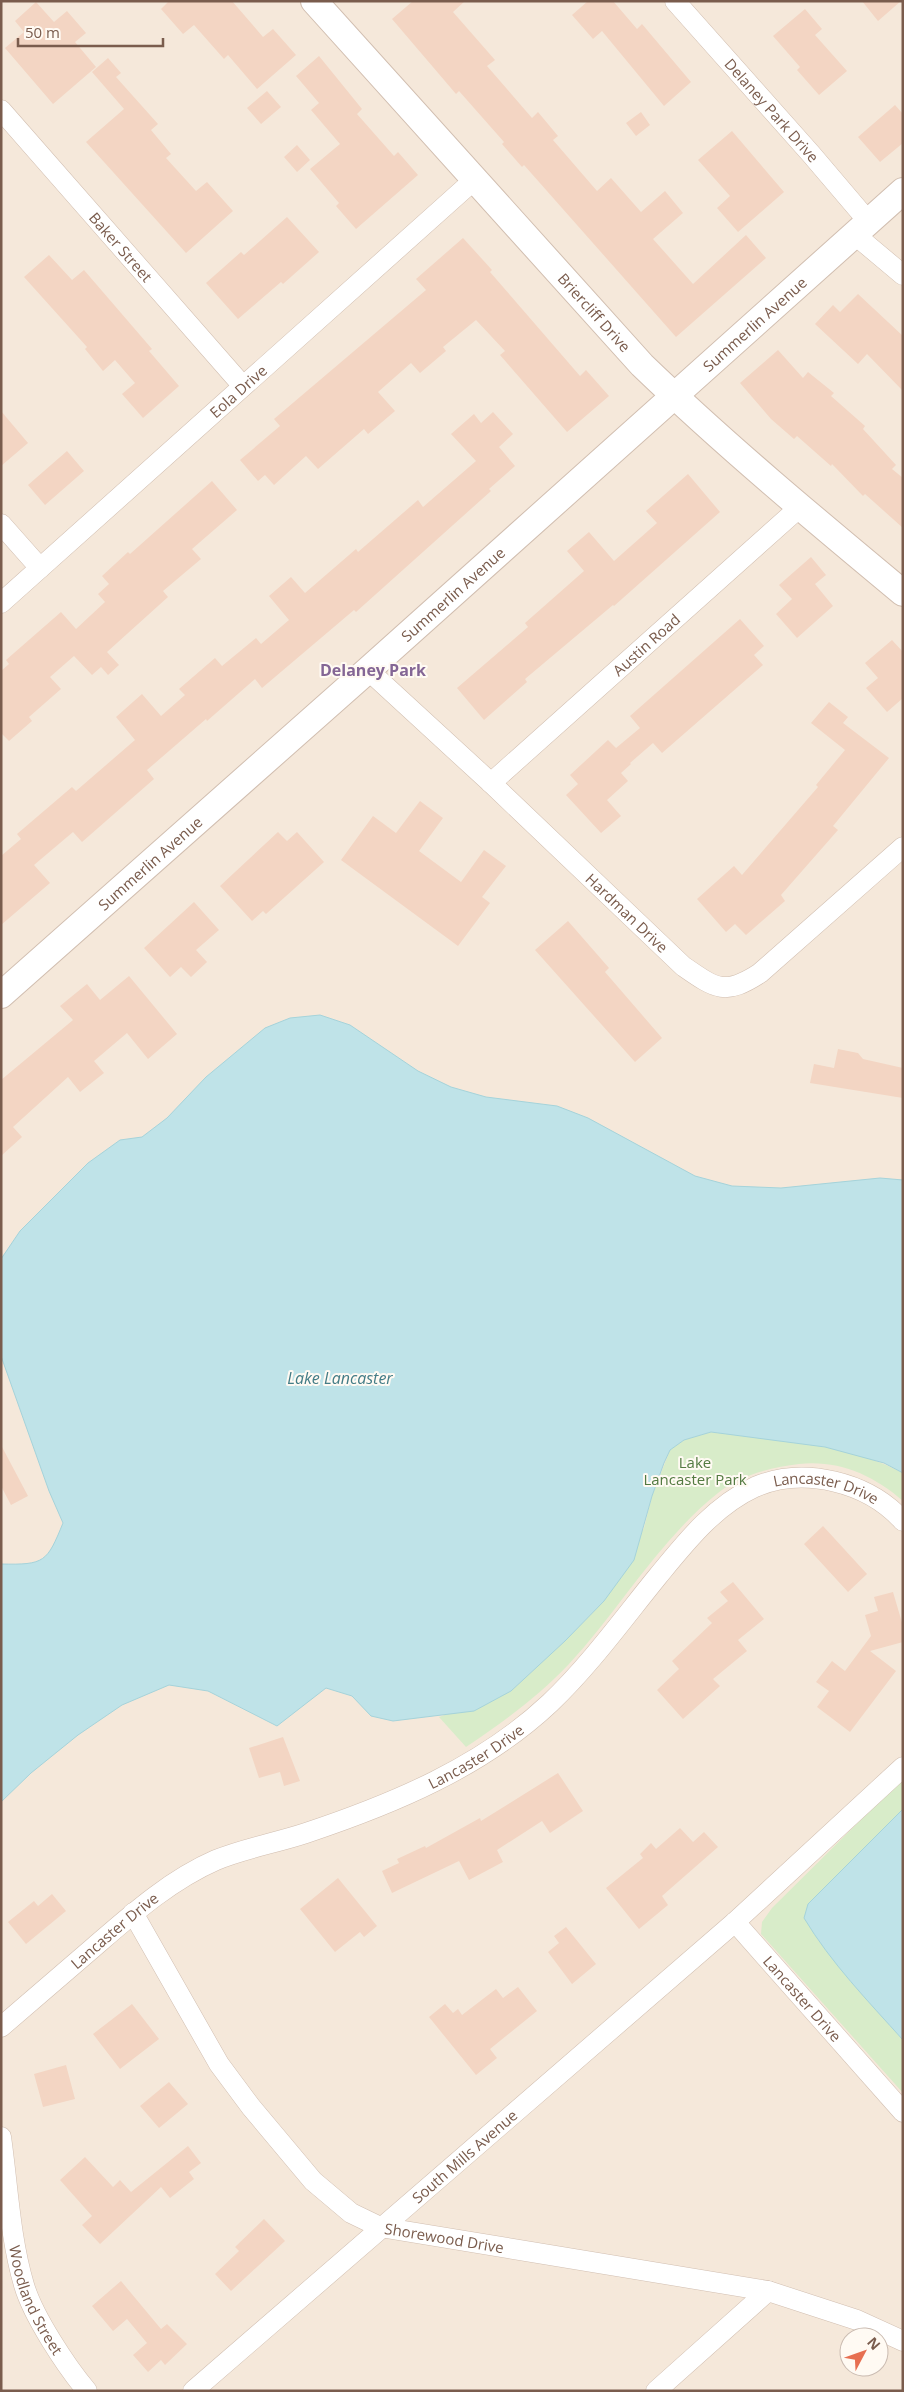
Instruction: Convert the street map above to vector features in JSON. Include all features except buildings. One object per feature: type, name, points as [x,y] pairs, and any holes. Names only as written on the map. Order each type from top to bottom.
[{"type":"street","name":"Briercliff Drive","points":[[314,1],[642,365],[673,396],[800,507],[903,593]]},
{"type":"street","name":"Delaney Park Drive","points":[[675,1],[811,154],[861,228],[903,276]]},
{"type":"street","name":"Baker Street","points":[[1,110],[242,385]]},
{"type":"street","name":"Eola Drive","points":[[1,603],[242,385],[474,180]]},
{"type":"street","name":"Summerlin Avenue","points":[[1,995],[368,670],[903,191]]},
{"type":"street","name":"Austin Road","points":[[491,783],[800,507]]},
{"type":"street","points":[[1,524],[40,568]]},
{"type":"street","name":"Hardman Drive","points":[[368,670],[491,783],[683,966],[704,981],[726,989],[742,985],[760,974],[903,847]]},
{"type":"street","name":"Lancaster Drive","points":[[1,2027],[133,1913],[178,1881],[215,1860],[304,1834],[414,1791],[459,1769],[511,1734],[549,1704],[583,1668],[693,1533],[725,1505],[756,1487],[791,1478],[828,1480],[865,1491],[890,1507],[903,1521]]},
{"type":"street","points":[[735,1922],[903,1767]]},
{"type":"street","name":"Shorewood Drive","points":[[133,1913],[219,2064],[251,2107],[313,2181],[351,2213],[380,2227],[768,2291],[857,2320],[903,2341]]},
{"type":"street","name":"Lancaster Drive","points":[[735,1922],[903,2112]]},
{"type":"street","name":"South Mills Avenue","points":[[193,2391],[380,2227],[735,1922]]},
{"type":"street","name":"Woodland Street","points":[[1,2138],[15,2245],[24,2286],[41,2321],[86,2391]]},
{"type":"street","points":[[656,2391],[768,2291]]},
{"type":"shaded area","points":[[1,1],[903,1],[903,2391],[1,2391]]},
{"type":"green space","name":"Lake Lancaster Park","points":[[711,1432],[759,1436],[810,1444],[859,1455],[882,1463],[903,1473],[903,1501],[880,1484],[855,1471],[828,1464],[814,1463],[778,1467],[736,1481],[718,1493],[677,1532],[658,1553],[588,1643],[557,1676],[520,1708],[466,1747],[439,1717],[511,1691],[565,1641],[604,1601],[644,1528],[652,1496],[670,1450],[684,1440]]},
{"type":"green space","points":[[903,1778],[903,1809],[869,1843],[816,1937],[851,1982],[903,2040],[903,2093],[761,1934],[762,1922],[772,1908]]},
{"type":"water","name":"Lake Lancaster","points":[[320,1015],[350,1025],[418,1071],[451,1087],[486,1097],[557,1106],[588,1118],[695,1176],[732,1186],[781,1188],[880,1178],[903,1180],[903,1473],[884,1463],[825,1447],[711,1432],[684,1440],[670,1450],[664,1463],[652,1496],[634,1560],[604,1601],[565,1641],[511,1691],[474,1711],[393,1721],[371,1716],[352,1696],[326,1688],[277,1726],[208,1691],[169,1685],[122,1705],[78,1735],[31,1773],[1,1802],[1,1564],[36,1562],[48,1553],[53,1546],[63,1523],[49,1491],[1,1356],[1,1259],[20,1231],[88,1163],[120,1140],[142,1137],[167,1118],[206,1077],[265,1028],[290,1018]]},
{"type":"water","points":[[903,1809],[903,2040],[838,1966],[804,1918],[808,1904]]},
{"type":"district","name":"Delaney Park","points":[[373,670]]}]
